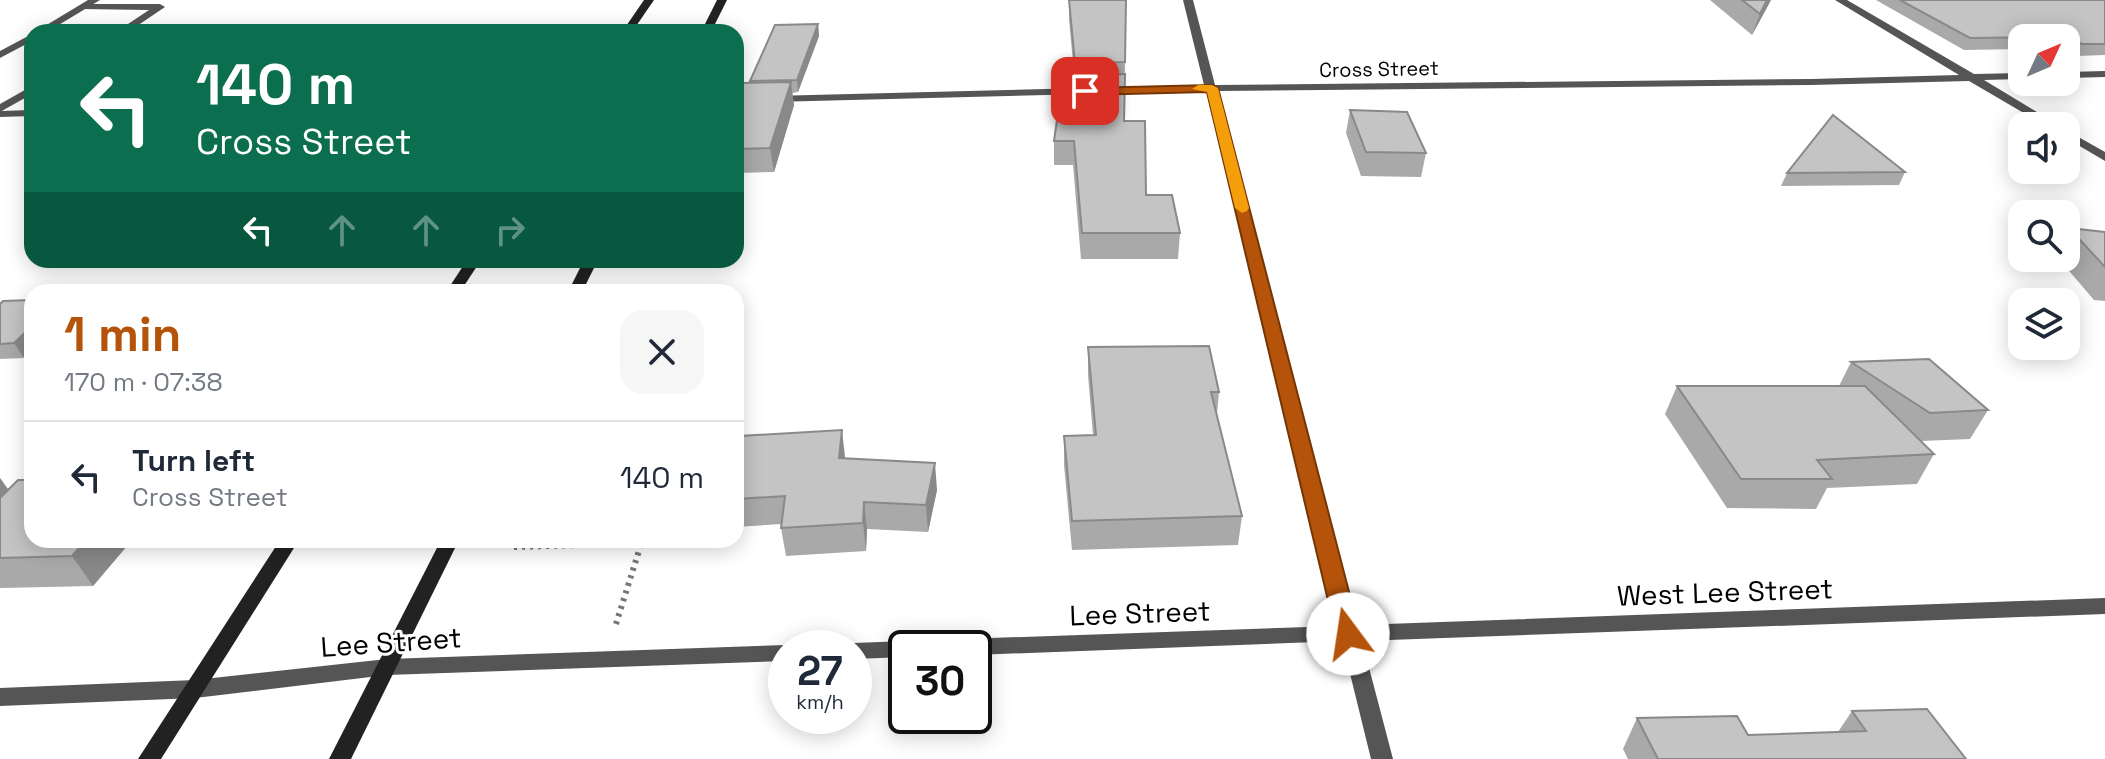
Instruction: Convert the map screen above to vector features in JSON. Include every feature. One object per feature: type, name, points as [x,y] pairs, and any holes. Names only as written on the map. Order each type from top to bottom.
[{"type":"main road","points":[[632,24],[649,0]]},
{"type":"main road","points":[[710,24],[722,0]]},
{"type":"main road","points":[[149,759],[285,548]]},
{"type":"main road","points":[[340,759],[446,548]]},
{"type":"street","points":[[54,24],[95,0]]},
{"type":"street","points":[[1188,0],[1382,759]]},
{"type":"street","points":[[1840,0],[2030,112]]},
{"type":"street","points":[[84,7],[160,7],[134,24]]},
{"type":"street","points":[[0,55],[24,42]]},
{"type":"street","points":[[2080,75],[2105,74]]},
{"type":"street","name":"Cross Street","points":[[744,100],[1212,88],[1811,82],[2008,76]]},
{"type":"street","points":[[0,112],[24,95]]},
{"type":"street","points":[[0,112],[24,113]]},
{"type":"street","points":[[2080,142],[2105,157]]},
{"type":"street","name":"West Lee Street","points":[[1348,634],[2105,606]]},
{"type":"street","name":"Lee Street","points":[[992,646],[1348,634]]},
{"type":"street","name":"Lee Street","points":[[0,697],[195,689],[387,667],[768,654]]},
{"type":"path","points":[[605,659],[640,548]]},
{"type":"building","points":[[1069,0],[1126,0],[1125,62],[1075,63]]},
{"type":"building","points":[[1742,0],[1767,0],[1760,14]]},
{"type":"building","points":[[1900,0],[2105,0],[2105,44],[2080,43],[2080,24],[2008,24],[2008,38],[1970,38]]},
{"type":"building","points":[[818,24],[797,80],[750,81],[775,25]]},
{"type":"building","points":[[1125,74],[1124,121],[1145,121],[1146,195],[1172,195],[1180,233],[1082,233],[1074,141],[1054,141],[1060,99],[1078,99],[1076,75]]},
{"type":"building","points":[[791,82],[770,148],[744,149],[744,83]]},
{"type":"building","points":[[1350,110],[1407,112],[1426,153],[1366,152]]},
{"type":"building","points":[[1833,115],[1905,172],[1787,173]]},
{"type":"building","points":[[2080,229],[2105,232],[2105,267],[2080,240]]},
{"type":"building","points":[[24,300],[24,334],[14,343],[0,344],[0,304],[3,301]]},
{"type":"building","points":[[1209,346],[1219,392],[1211,392],[1242,516],[1072,521],[1064,436],[1096,435],[1088,347]]},
{"type":"building","points":[[1929,359],[1988,410],[1930,413],[1851,362]]},
{"type":"building","points":[[1677,386],[1865,386],[1934,454],[1817,460],[1832,479],[1741,479]]},
{"type":"building","points":[[842,430],[839,458],[935,463],[926,505],[864,502],[863,523],[781,528],[785,496],[744,499],[744,436]]},
{"type":"building","points":[[18,480],[24,480],[24,548],[79,548],[72,556],[0,558],[0,498]]},
{"type":"building","points":[[1927,709],[1966,759],[1658,759],[1637,718],[1737,716],[1748,735],[1866,731],[1852,711]]},
{"type":"slow traffic","points":[[1198,89],[1212,88],[1242,208]]},
{"type":"route","points":[[1085,91],[1212,88],[1348,634]]}]
